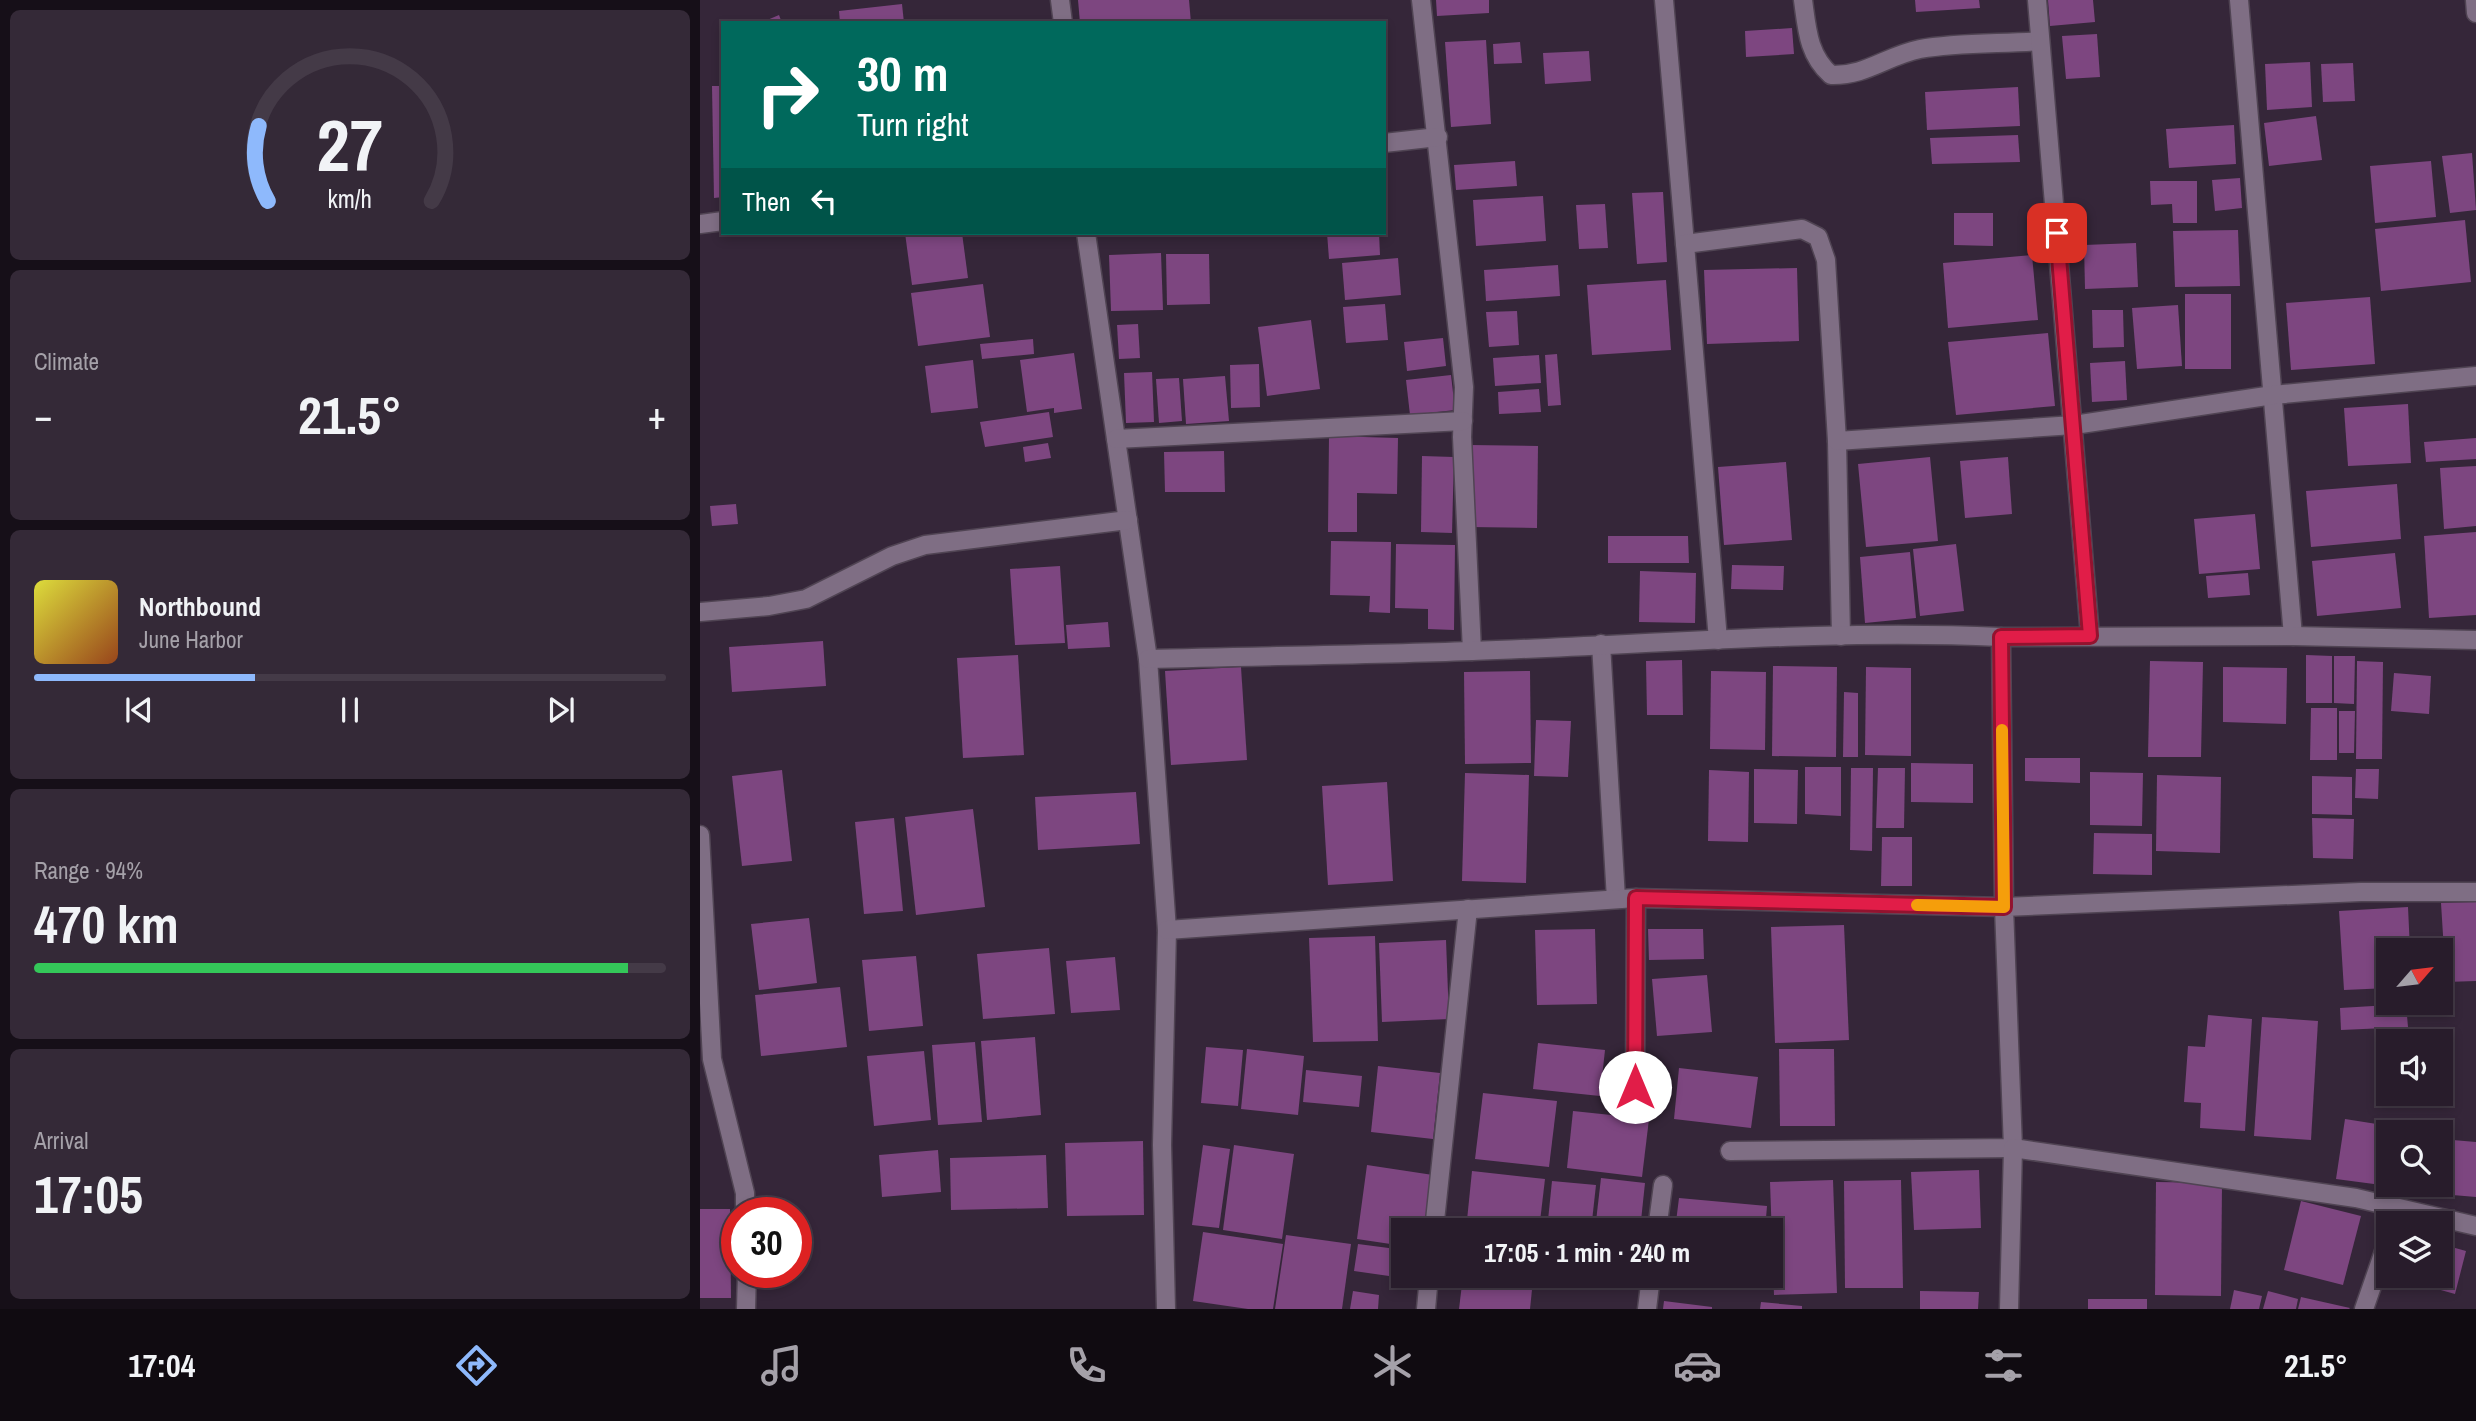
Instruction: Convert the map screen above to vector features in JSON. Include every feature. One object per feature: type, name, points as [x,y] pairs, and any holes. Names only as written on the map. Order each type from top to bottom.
[{"type":"street","points":[[1060,0],[1063,21]]},
{"type":"street","points":[[1421,0],[1464,387],[1472,651]]},
{"type":"street","points":[[1664,0],[1718,640]]},
{"type":"street","points":[[1803,0],[1809,43],[1818,63],[1831,75],[1853,75],[1900,54],[1922,49],[2040,41]]},
{"type":"street","points":[[2037,0],[2090,636]]},
{"type":"street","points":[[2239,0],[2292,636]]},
{"type":"street","points":[[2475,0],[2476,13]]},
{"type":"street","points":[[1386,143],[1438,137]]},
{"type":"street","points":[[700,224],[721,221]]},
{"type":"street","points":[[1685,244],[1802,229],[1818,237],[1826,260],[1838,441],[1842,636]]},
{"type":"street","points":[[1086,235],[1148,659],[1167,930],[1162,1145],[1166,1309]]},
{"type":"street","points":[[1838,441],[2074,425],[2273,395],[2476,376]]},
{"type":"street","points":[[1116,439],[1463,421]]},
{"type":"street","points":[[700,612],[769,606],[806,598],[892,556],[925,545],[1128,520]]},
{"type":"street","points":[[1148,659],[1472,651],[1601,644],[1933,634],[2001,637],[2292,636],[2476,640]]},
{"type":"street","points":[[2001,637],[2004,907],[2013,1148],[2009,1309]]},
{"type":"street","points":[[1601,644],[1616,899]]},
{"type":"street","points":[[700,835],[705,978],[712,1059],[745,1197]]},
{"type":"street","points":[[1167,930],[1636,898],[2004,907],[2361,892],[2476,892]]},
{"type":"street","points":[[1635,1087],[1636,898]]},
{"type":"street","points":[[1435,1218],[1468,909]]},
{"type":"street","points":[[1730,1151],[2013,1148],[2376,1212]]},
{"type":"street","points":[[1659,1218],[1663,1185]]},
{"type":"street","points":[[2453,1223],[2476,1226]]},
{"type":"street","points":[[2364,1309],[2376,1274]]},
{"type":"street","points":[[746,1309],[747,1288]]},
{"type":"street","points":[[1426,1309],[1428,1288]]},
{"type":"street","points":[[1647,1309],[1650,1288]]},
{"type":"building","points":[[1078,0],[1189,0],[1191,21],[1080,21]]},
{"type":"building","points":[[1436,0],[1489,0],[1489,13],[1437,16]]},
{"type":"building","points":[[1915,0],[1979,0],[1980,8],[1916,12]]},
{"type":"building","points":[[2048,0],[2093,0],[2095,22],[2050,26]]},
{"type":"building","points":[[902,4],[904,21],[840,21],[839,11]]},
{"type":"building","points":[[779,15],[781,21],[765,21]]},
{"type":"building","points":[[1792,28],[1794,54],[1746,57],[1745,31]]},
{"type":"building","points":[[2097,34],[2100,77],[2066,79],[2062,36]]},
{"type":"building","points":[[1486,40],[1491,124],[1451,127],[1445,42]]},
{"type":"building","points":[[1520,42],[1522,63],[1494,64],[1493,44]]},
{"type":"building","points":[[1589,51],[1591,81],[1545,84],[1543,53]]},
{"type":"building","points":[[2310,62],[2312,107],[2267,110],[2265,64]]},
{"type":"building","points":[[2353,63],[2355,101],[2323,102],[2321,64]]},
{"type":"building","points":[[712,86],[721,86],[721,197],[714,198]]},
{"type":"building","points":[[2018,87],[2020,126],[1927,130],[1925,92]]},
{"type":"building","points":[[2316,116],[2322,160],[2269,166],[2264,123]]},
{"type":"building","points":[[2234,125],[2236,164],[2169,168],[2166,129]]},
{"type":"building","points":[[2018,135],[2020,162],[1932,164],[1930,138]]},
{"type":"building","points":[[2472,153],[2476,210],[2450,213],[2442,156]]},
{"type":"building","points":[[1515,161],[1517,186],[1456,190],[1454,165]]},
{"type":"building","points":[[2431,161],[2436,217],[2375,223],[2370,166]]},
{"type":"building","points":[[2240,178],[2242,208],[2215,211],[2212,180]]},
{"type":"building","points":[[2150,181],[2197,181],[2197,223],[2173,223],[2172,204],[2151,205]]},
{"type":"building","points":[[1663,192],[1667,262],[1637,264],[1632,193]]},
{"type":"building","points":[[1543,196],[1546,241],[1476,246],[1473,200]]},
{"type":"building","points":[[1605,204],[1608,248],[1579,249],[1576,205]]},
{"type":"building","points":[[1954,213],[1993,213],[1993,246],[1954,245]]},
{"type":"building","points":[[2465,220],[2471,282],[2381,291],[2375,229]]},
{"type":"building","points":[[2238,230],[2240,286],[2175,287],[2173,231]]},
{"type":"building","points":[[905,235],[962,235],[968,278],[912,285]]},
{"type":"building","points":[[1327,235],[1379,235],[1380,255],[1329,259]]},
{"type":"building","points":[[2136,243],[2138,287],[2085,289],[2084,245]]},
{"type":"building","points":[[1161,253],[1163,310],[1111,311],[1109,255]]},
{"type":"building","points":[[1166,254],[1209,254],[1210,304],[1167,305]]},
{"type":"building","points":[[2032,255],[2038,320],[1948,328],[1943,263]]},
{"type":"building","points":[[1398,258],[1401,295],[1345,300],[1342,263]]},
{"type":"building","points":[[1558,265],[1560,296],[1486,301],[1484,270]]},
{"type":"building","points":[[1797,268],[1799,341],[1707,344],[1704,270]]},
{"type":"building","points":[[1666,280],[1671,350],[1592,355],[1587,285]]},
{"type":"building","points":[[983,284],[990,337],[918,346],[911,293]]},
{"type":"building","points":[[2185,294],[2231,294],[2231,369],[2185,369]]},
{"type":"building","points":[[2370,297],[2375,364],[2291,370],[2286,303]]},
{"type":"building","points":[[1385,304],[1388,340],[1346,343],[1343,307]]},
{"type":"building","points":[[2178,305],[2182,366],[2137,369],[2132,308]]},
{"type":"building","points":[[2092,310],[2123,310],[2124,347],[2093,348]]},
{"type":"building","points":[[1517,311],[1519,345],[1489,347],[1486,312]]},
{"type":"building","points":[[1311,320],[1320,389],[1267,396],[1258,327]]},
{"type":"building","points":[[1138,324],[1140,358],[1119,359],[1117,325]]},
{"type":"building","points":[[2048,333],[2055,406],[1956,415],[1948,342]]},
{"type":"building","points":[[1443,338],[1446,366],[1407,371],[1404,342]]},
{"type":"building","points":[[1033,339],[1034,354],[982,359],[980,344]]},
{"type":"building","points":[[1074,353],[1082,409],[1054,413],[1054,408],[1027,412],[1020,360]]},
{"type":"building","points":[[1557,354],[1561,405],[1548,406],[1545,355]]},
{"type":"building","points":[[1539,355],[1541,383],[1495,386],[1493,358]]},
{"type":"building","points":[[973,360],[978,408],[931,413],[925,366]]},
{"type":"building","points":[[2125,361],[2127,400],[2092,402],[2090,363]]},
{"type":"building","points":[[1259,364],[1260,407],[1231,408],[1230,365]]},
{"type":"building","points":[[1152,372],[1154,422],[1126,423],[1124,373]]},
{"type":"building","points":[[1451,375],[1455,410],[1410,415],[1406,380]]},
{"type":"building","points":[[1225,376],[1229,421],[1186,424],[1183,379]]},
{"type":"building","points":[[1179,378],[1182,421],[1159,423],[1156,379]]},
{"type":"building","points":[[1539,389],[1541,412],[1499,414],[1498,392]]},
{"type":"building","points":[[2408,404],[2411,463],[2348,466],[2344,408]]},
{"type":"building","points":[[1049,412],[1053,437],[985,447],[980,422]]},
{"type":"building","points":[[1329,436],[1398,438],[1397,494],[1357,493],[1357,532],[1328,532]]},
{"type":"building","points":[[2476,438],[2476,459],[2426,462],[2424,442]]},
{"type":"building","points":[[1048,443],[1051,458],[1025,462],[1023,447]]},
{"type":"building","points":[[1470,445],[1538,446],[1537,528],[1469,527]]},
{"type":"building","points":[[1224,451],[1225,492],[1165,492],[1164,452]]},
{"type":"building","points":[[1422,456],[1454,457],[1452,533],[1421,532]]},
{"type":"building","points":[[1930,457],[1938,541],[1866,547],[1858,464]]},
{"type":"building","points":[[2008,457],[2012,514],[1965,518],[1960,461]]},
{"type":"building","points":[[1786,462],[1792,540],[1724,545],[1718,467]]},
{"type":"building","points":[[2476,466],[2476,526],[2444,529],[2440,468]]},
{"type":"building","points":[[2397,484],[2401,539],[2311,547],[2306,491]]},
{"type":"building","points":[[736,504],[738,524],[712,526],[710,506]]},
{"type":"building","points":[[2255,514],[2260,569],[2199,574],[2194,519]]},
{"type":"building","points":[[2476,532],[2476,615],[2429,618],[2424,536]]},
{"type":"building","points":[[1608,536],[1688,536],[1689,563],[1608,563]]},
{"type":"building","points":[[1331,541],[1391,542],[1390,613],[1369,612],[1370,596],[1330,595]]},
{"type":"building","points":[[1396,544],[1455,545],[1454,630],[1428,629],[1428,609],[1395,608]]},
{"type":"building","points":[[1956,544],[1964,611],[1920,616],[1913,549]]},
{"type":"building","points":[[1910,552],[1916,618],[1865,623],[1860,557]]},
{"type":"building","points":[[2395,553],[2401,608],[2317,616],[2312,561]]},
{"type":"building","points":[[1732,565],[1784,566],[1783,590],[1731,589]]},
{"type":"building","points":[[1060,566],[1065,643],[1015,645],[1010,569]]},
{"type":"building","points":[[1640,571],[1696,573],[1695,623],[1639,622]]},
{"type":"building","points":[[2248,573],[2250,595],[2208,598],[2206,576]]},
{"type":"building","points":[[1108,622],[1110,647],[1068,649],[1066,625]]},
{"type":"building","points":[[823,641],[826,686],[732,692],[729,647]]},
{"type":"building","points":[[1018,655],[1024,755],[963,758],[957,658]]},
{"type":"building","points":[[2306,655],[2332,656],[2332,703],[2306,703]]},
{"type":"building","points":[[2334,656],[2355,656],[2354,704],[2334,703]]},
{"type":"building","points":[[1682,660],[1683,715],[1647,715],[1646,661]]},
{"type":"building","points":[[2150,661],[2203,662],[2201,757],[2148,757]]},
{"type":"building","points":[[2357,661],[2383,662],[2382,759],[2356,759]]},
{"type":"building","points":[[1773,666],[1837,667],[1836,757],[1772,756]]},
{"type":"building","points":[[1241,667],[1247,760],[1171,765],[1165,671]]},
{"type":"building","points":[[1866,667],[1911,668],[1911,756],[1865,755]]},
{"type":"building","points":[[2223,667],[2287,668],[2286,724],[2223,722]]},
{"type":"building","points":[[1530,671],[1531,763],[1465,764],[1464,672]]},
{"type":"building","points":[[1711,671],[1766,672],[1765,750],[1710,749]]},
{"type":"building","points":[[2394,673],[2431,676],[2429,714],[2391,711]]},
{"type":"building","points":[[1844,692],[1858,693],[1858,757],[1843,757]]},
{"type":"building","points":[[2311,708],[2337,708],[2337,760],[2310,760]]},
{"type":"building","points":[[2339,711],[2355,711],[2354,753],[2339,753]]},
{"type":"building","points":[[1536,720],[1571,721],[1568,777],[1534,776]]},
{"type":"building","points":[[2025,758],[2080,758],[2080,783],[2025,781]]},
{"type":"building","points":[[1911,763],[1973,764],[1973,803],[1911,802]]},
{"type":"building","points":[[1805,767],[1841,767],[1841,816],[1805,814]]},
{"type":"building","points":[[1851,768],[1873,768],[1872,851],[1850,850]]},
{"type":"building","points":[[1878,768],[1905,768],[1904,828],[1876,828]]},
{"type":"building","points":[[1754,769],[1798,770],[1797,824],[1754,823]]},
{"type":"building","points":[[2356,769],[2379,769],[2378,799],[2355,798]]},
{"type":"building","points":[[782,770],[792,861],[742,866],[732,776]]},
{"type":"building","points":[[1709,770],[1749,772],[1748,842],[1708,841]]},
{"type":"building","points":[[2090,772],[2143,773],[2142,826],[2090,825]]},
{"type":"building","points":[[1465,773],[1529,775],[1526,883],[1462,881]]},
{"type":"building","points":[[2157,775],[2221,777],[2220,853],[2156,851]]},
{"type":"building","points":[[2312,776],[2352,777],[2352,815],[2312,814]]},
{"type":"building","points":[[1387,782],[1393,881],[1328,885],[1322,786]]},
{"type":"building","points":[[1136,792],[1140,844],[1038,850],[1035,797]]},
{"type":"building","points":[[973,809],[985,907],[916,915],[905,817]]},
{"type":"building","points":[[894,818],[903,911],[864,914],[855,822]]},
{"type":"building","points":[[2312,818],[2354,819],[2353,859],[2313,858]]},
{"type":"building","points":[[2094,833],[2152,834],[2152,875],[2093,874]]},
{"type":"building","points":[[1882,837],[1912,837],[1912,886],[1881,886]]},
{"type":"building","points":[[2476,902],[2476,981],[2454,982],[2454,938],[2443,938],[2441,903]]},
{"type":"building","points":[[2408,907],[2409,938],[2376,938],[2376,989],[2344,990],[2339,911]]},
{"type":"building","points":[[809,918],[817,983],[759,990],[751,924]]},
{"type":"building","points":[[1844,925],[1849,1040],[1775,1043],[1771,927]]},
{"type":"building","points":[[1595,929],[1597,1004],[1537,1005],[1535,930]]},
{"type":"building","points":[[1648,929],[1703,929],[1704,959],[1649,960]]},
{"type":"building","points":[[1375,936],[1378,1041],[1313,1042],[1309,938]]},
{"type":"building","points":[[1446,940],[1449,1019],[1382,1022],[1379,943]]},
{"type":"building","points":[[1049,948],[1055,1014],[983,1019],[977,954]]},
{"type":"building","points":[[916,956],[923,1026],[869,1031],[862,960]]},
{"type":"building","points":[[1115,957],[1120,1010],[1071,1013],[1066,961]]},
{"type":"building","points":[[1707,975],[1712,1032],[1657,1036],[1652,979]]},
{"type":"building","points":[[840,987],[847,1047],[761,1056],[755,995]]},
{"type":"building","points":[[2376,1006],[2376,1015],[2407,1015],[2408,1027],[2341,1030],[2340,1008]]},
{"type":"building","points":[[2208,1015],[2252,1019],[2245,1131],[2200,1128],[2201,1103],[2184,1102],[2188,1046],[2205,1047]]},
{"type":"building","points":[[2262,1017],[2318,1021],[2311,1140],[2254,1136]]},
{"type":"building","points":[[1035,1037],[1041,1115],[987,1120],[981,1041]]},
{"type":"building","points":[[975,1042],[982,1122],[938,1125],[932,1045]]},
{"type":"building","points":[[1538,1043],[1605,1050],[1600,1096],[1533,1089]]},
{"type":"building","points":[[1206,1047],[1243,1050],[1238,1106],[1201,1103]]},
{"type":"building","points":[[1247,1049],[1304,1056],[1298,1115],[1241,1109]]},
{"type":"building","points":[[1779,1049],[1834,1049],[1835,1126],[1780,1126]]},
{"type":"building","points":[[924,1051],[931,1120],[874,1126],[867,1056]]},
{"type":"building","points":[[1378,1066],[1440,1073],[1433,1139],[1371,1132]]},
{"type":"building","points":[[1679,1068],[1758,1077],[1751,1128],[1674,1119]]},
{"type":"building","points":[[1306,1070],[1362,1076],[1359,1107],[1303,1102]]},
{"type":"building","points":[[1483,1093],[1557,1101],[1549,1167],[1475,1159]]},
{"type":"building","points":[[1573,1111],[1649,1119],[1642,1177],[1567,1168]]},
{"type":"building","points":[[2345,1119],[2376,1124],[2376,1184],[2336,1179]]},
{"type":"building","points":[[2453,1140],[2476,1142],[2476,1197],[2453,1195]]},
{"type":"building","points":[[1143,1141],[1144,1215],[1067,1216],[1065,1143]]},
{"type":"building","points":[[1203,1145],[1230,1149],[1219,1228],[1192,1225]]},
{"type":"building","points":[[1234,1145],[1294,1154],[1282,1239],[1223,1230]]},
{"type":"building","points":[[938,1150],[941,1192],[882,1197],[879,1155]]},
{"type":"building","points":[[1046,1155],[1048,1208],[951,1210],[950,1158]]},
{"type":"building","points":[[1367,1165],[1433,1175],[1427,1218],[1391,1218],[1391,1244],[1357,1239]]},
{"type":"building","points":[[1979,1170],[1981,1228],[1914,1230],[1911,1172]]},
{"type":"building","points":[[1472,1171],[1545,1179],[1540,1218],[1467,1218]]},
{"type":"building","points":[[1601,1178],[1645,1183],[1641,1218],[1596,1218]]},
{"type":"building","points":[[1833,1180],[1837,1293],[1774,1295],[1774,1288],[1783,1288],[1783,1218],[1771,1218],[1770,1182]]},
{"type":"building","points":[[1901,1180],[1903,1288],[1845,1288],[1844,1181]]},
{"type":"building","points":[[1552,1181],[1596,1185],[1592,1218],[1548,1218]]},
{"type":"building","points":[[2156,1182],[2222,1183],[2221,1296],[2155,1295]]},
{"type":"building","points":[[1679,1198],[1767,1206],[1766,1218],[1676,1218]]},
{"type":"building","points":[[2301,1201],[2361,1216],[2343,1285],[2284,1270]]},
{"type":"building","points":[[700,1209],[721,1209],[721,1288],[731,1288],[731,1298],[700,1298]]},
{"type":"building","points":[[1203,1232],[1283,1244],[1273,1309],[1248,1309],[1193,1301]]},
{"type":"building","points":[[1286,1235],[1351,1244],[1342,1309],[1275,1309]]},
{"type":"building","points":[[1358,1244],[1391,1248],[1391,1276],[1354,1271]]},
{"type":"building","points":[[2453,1247],[2466,1251],[2455,1294],[2433,1288],[2453,1288]]},
{"type":"building","points":[[1462,1288],[1532,1288],[1530,1309],[1459,1309]]},
{"type":"building","points":[[2234,1290],[2262,1296],[2259,1309],[2230,1309]]},
{"type":"building","points":[[1353,1291],[1379,1295],[1378,1309],[1350,1309]]},
{"type":"building","points":[[1920,1291],[1979,1292],[1978,1309],[1920,1309]]},
{"type":"building","points":[[2268,1291],[2298,1299],[2296,1309],[2263,1309]]},
{"type":"building","points":[[2301,1297],[2350,1308],[2298,1309]]},
{"type":"building","points":[[2088,1299],[2147,1299],[2147,1309],[2088,1309]]},
{"type":"building","points":[[1664,1301],[1712,1307],[1712,1309],[1663,1309]]},
{"type":"building","points":[[1761,1302],[1802,1306],[1802,1309],[1760,1309]]},
{"type":"slow traffic","points":[[1917,905],[2004,907],[2002,730]]},
{"type":"route","points":[[1635,1087],[1636,898],[2004,907],[2001,637],[2090,636],[2057,233]]}]
